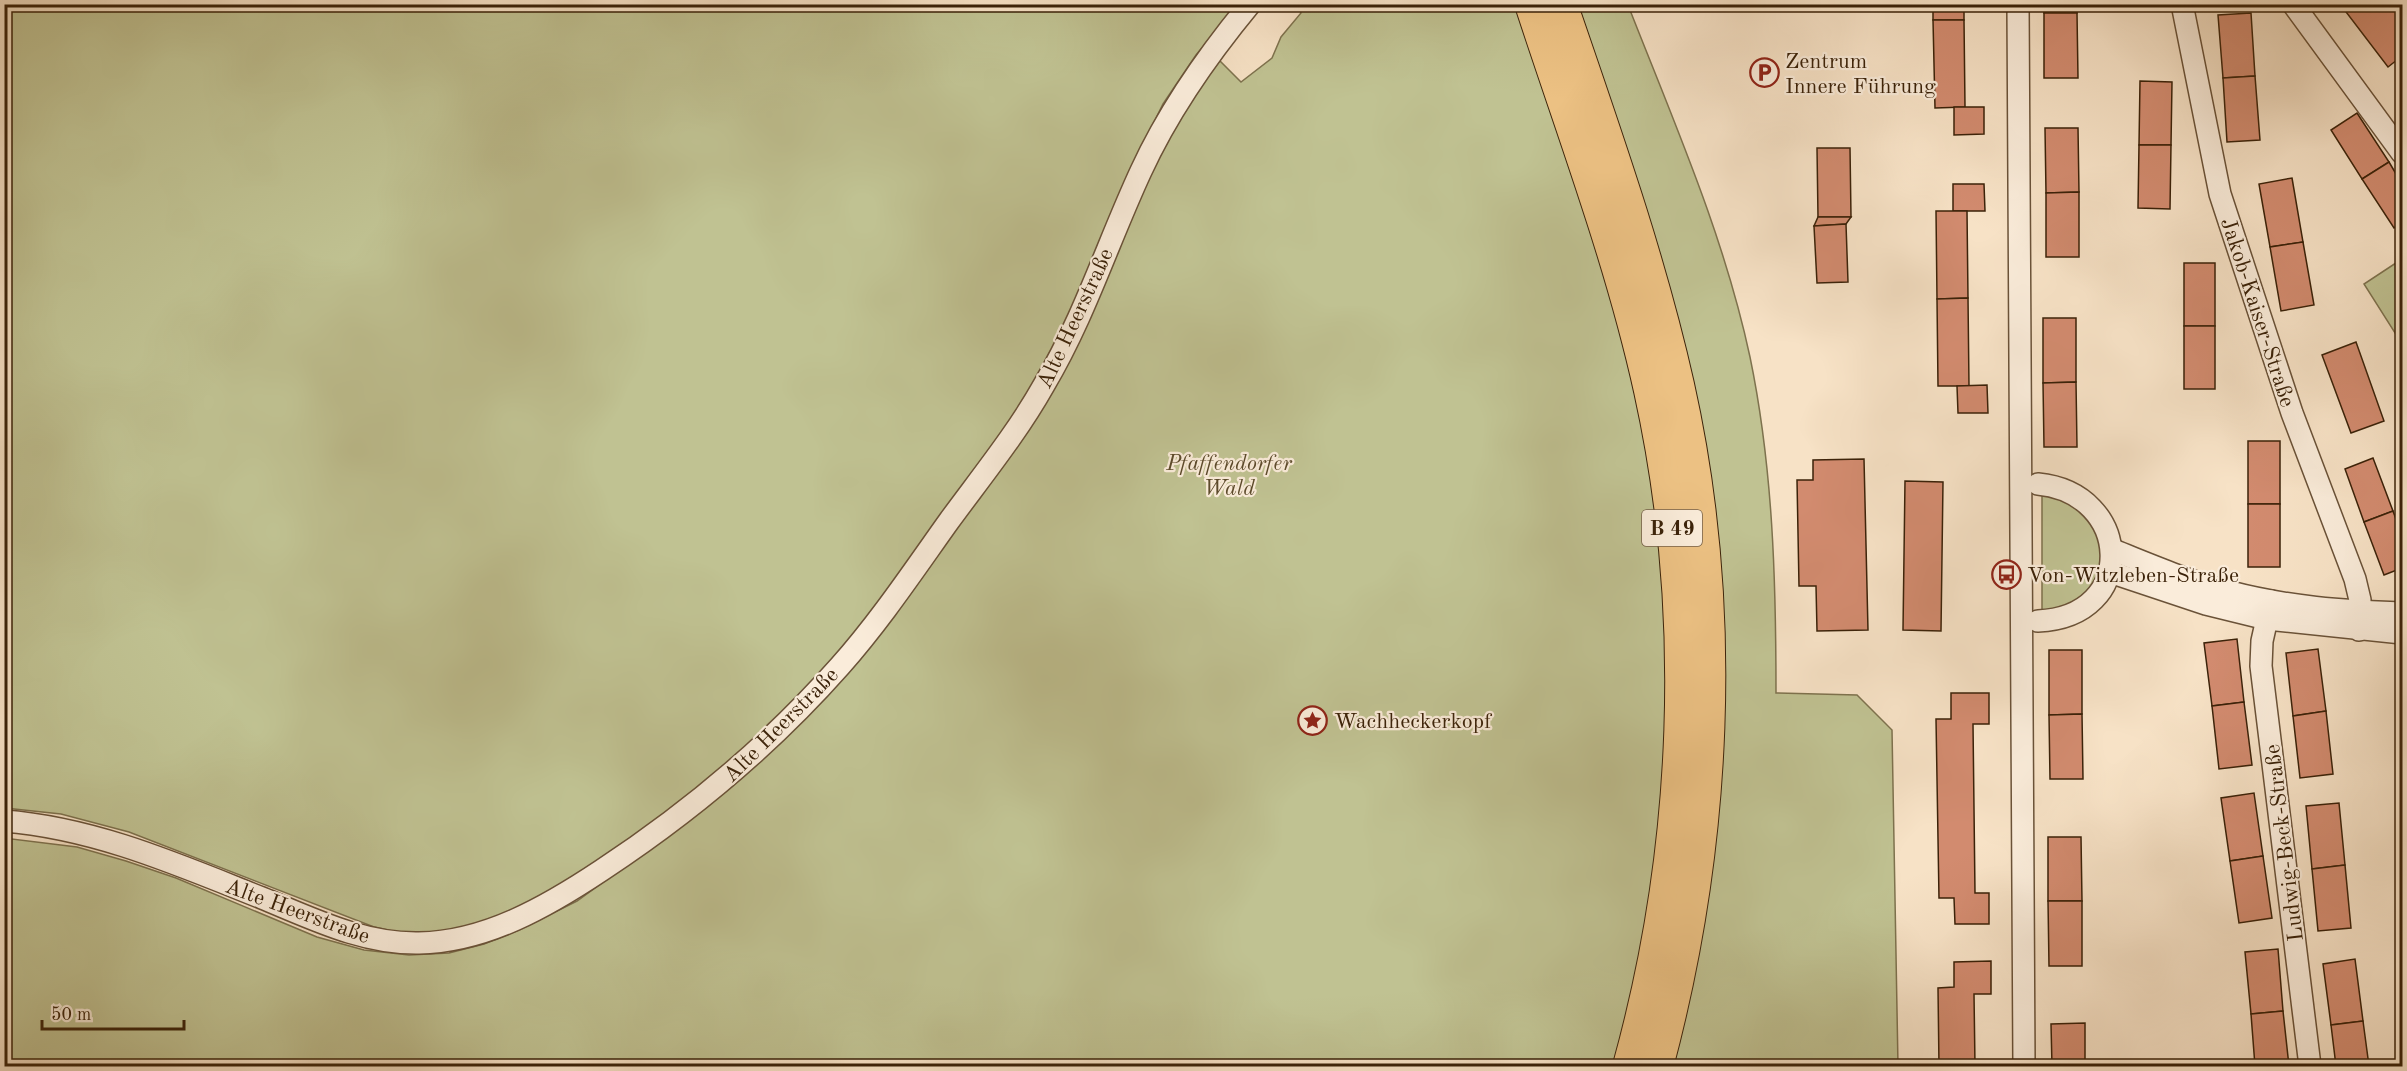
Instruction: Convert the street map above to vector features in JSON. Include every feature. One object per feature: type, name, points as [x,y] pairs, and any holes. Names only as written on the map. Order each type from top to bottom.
[{"type":"highway","name":"B 49","points":[[1531,4],[1598,199],[1634,323],[1651,393],[1674,539],[1680,616],[1681,696],[1676,803],[1667,885],[1654,962],[1629,1066]]},
{"type":"highway","name":"B 49","points":[[1561,4],[1623,189],[1678,387],[1693,467],[1708,615],[1709,697],[1704,806],[1698,866],[1681,965],[1658,1066]]},
{"type":"street","name":"Alte Heerstraße","points":[[4,821],[81,833],[123,844],[344,932],[397,943],[441,943],[468,937],[532,912],[568,893],[642,844],[730,776],[839,667],[879,618],[1044,387],[1078,319],[1138,177],[1164,125],[1205,59],[1250,4]]},
{"type":"street","points":[[2018,4],[2024,1066]]},
{"type":"street","name":"Jakob-Kaiser-Straße","points":[[2182,4],[2220,194],[2292,413],[2355,579],[2360,621]]},
{"type":"street","points":[[2293,4],[2403,153]]},
{"type":"street","points":[[2038,484],[2064,489],[2083,500],[2104,527],[2113,550],[2110,572],[2100,593],[2081,610],[2058,619],[2038,621]]},
{"type":"street","points":[[2113,550],[2226,591],[2269,610]]},
{"type":"street","points":[[2110,572],[2206,604],[2360,621],[2403,633]]},
{"type":"street","name":"Ludwig-Beck-Straße","points":[[2269,610],[2262,641],[2261,666],[2310,1066]]},
{"type":"street","points":[[2360,621],[2403,613]]},
{"type":"green space","points":[[5,5],[1238,5],[1196,55],[1163,104],[1126,179],[1052,355],[1013,424],[831,666],[724,773],[564,886],[488,921],[456,930],[425,933],[397,932],[374,927],[129,832],[61,814],[5,808]]},
{"type":"green space","name":"Pfaffendorfer Wald","points":[[1297,5],[1519,5],[1641,393],[1666,570],[1674,746],[1624,1066],[5,1066],[4,838],[77,847],[126,861],[176,878],[317,937],[364,950],[409,955],[449,953],[484,944],[519,930],[577,901],[713,802],[766,755],[1022,436],[1151,168],[1216,57],[1241,82],[1272,58],[1281,37],[1301,13]]},
{"type":"green space","points":[[1571,5],[1628,5],[1680,135],[1726,267],[1750,357],[1764,440],[1774,566],[1776,693],[1857,695],[1892,730],[1898,1066],[1667,1066],[1713,820]]},
{"type":"green space","points":[[2402,259],[2402,344],[2364,284]]},
{"type":"green space","points":[[2052,495],[2078,507],[2090,519],[2097,531],[2101,559],[2099,573],[2085,596],[2073,604],[2042,611],[2042,496]]},
{"type":"building","points":[[1933,4],[1964,4],[1964,20],[1933,20]]},
{"type":"building","points":[[2044,4],[2077,4],[2077,13],[2044,13]]},
{"type":"building","points":[[2340,4],[2398,4],[2402,10],[2402,56],[2388,67]]},
{"type":"building","points":[[2044,13],[2077,13],[2078,78],[2044,78]]},
{"type":"building","points":[[2251,13],[2255,76],[2223,78],[2218,15]]},
{"type":"building","points":[[1933,20],[1964,20],[1965,107],[1935,108]]},
{"type":"building","points":[[2255,76],[2260,140],[2227,142],[2223,78]]},
{"type":"building","points":[[2140,81],[2172,82],[2171,145],[2139,145]]},
{"type":"building","points":[[1954,107],[1984,107],[1984,134],[1954,135]]},
{"type":"building","points":[[2357,113],[2389,162],[2362,179],[2331,130]]},
{"type":"building","points":[[2045,128],[2078,128],[2079,192],[2046,193]]},
{"type":"building","points":[[2139,145],[2171,145],[2170,209],[2138,208]]},
{"type":"building","points":[[1817,148],[1850,148],[1851,217],[1818,217]]},
{"type":"building","points":[[2389,162],[2402,184],[2402,223],[2394,228],[2362,179]]},
{"type":"building","points":[[2292,178],[2303,242],[2270,247],[2259,184]]},
{"type":"building","points":[[1953,184],[1984,184],[1985,211],[1953,211]]},
{"type":"building","points":[[2079,192],[2079,257],[2046,257],[2046,193]]},
{"type":"building","points":[[1936,211],[1967,211],[1968,298],[1937,299]]},
{"type":"building","points":[[1818,217],[1851,217],[1846,224],[1814,226]]},
{"type":"building","points":[[1846,224],[1848,282],[1817,283],[1814,226]]},
{"type":"building","points":[[2303,242],[2314,305],[2281,311],[2270,247]]},
{"type":"building","points":[[2184,263],[2215,263],[2215,326],[2184,326]]},
{"type":"building","points":[[1968,298],[1969,386],[1938,386],[1937,299]]},
{"type":"building","points":[[2043,318],[2076,318],[2076,382],[2043,383]]},
{"type":"building","points":[[2184,326],[2215,326],[2215,389],[2184,389]]},
{"type":"building","points":[[2356,342],[2384,421],[2351,433],[2322,355]]},
{"type":"building","points":[[2076,382],[2077,447],[2044,447],[2043,383]]},
{"type":"building","points":[[1987,385],[1988,413],[1958,413],[1957,386]]},
{"type":"building","points":[[2248,441],[2280,441],[2280,504],[2248,504]]},
{"type":"building","points":[[2373,458],[2393,511],[2364,522],[2345,469]]},
{"type":"building","points":[[1864,459],[1868,630],[1817,631],[1816,586],[1799,586],[1797,480],[1813,480],[1813,460]]},
{"type":"building","points":[[1905,481],[1943,482],[1941,631],[1903,630]]},
{"type":"building","points":[[2248,504],[2280,504],[2280,567],[2248,567]]},
{"type":"building","points":[[2393,511],[2402,536],[2402,568],[2384,575],[2364,522]]},
{"type":"building","points":[[2237,639],[2244,702],[2212,706],[2204,643]]},
{"type":"building","points":[[2318,649],[2326,711],[2293,716],[2286,653]]},
{"type":"building","points":[[2049,650],[2082,650],[2082,714],[2049,715]]},
{"type":"building","points":[[1951,693],[1989,693],[1989,724],[1973,724],[1975,893],[1989,893],[1989,924],[1955,924],[1954,898],[1939,898],[1936,719],[1951,719]]},
{"type":"building","points":[[2244,702],[2252,765],[2219,769],[2212,706]]},
{"type":"building","points":[[2326,711],[2333,774],[2300,778],[2293,716]]},
{"type":"building","points":[[2082,714],[2083,779],[2050,779],[2049,715]]},
{"type":"building","points":[[2254,793],[2263,856],[2230,861],[2221,798]]},
{"type":"building","points":[[2339,803],[2345,865],[2312,869],[2306,806]]},
{"type":"building","points":[[2048,837],[2081,837],[2082,901],[2048,901]]},
{"type":"building","points":[[2263,856],[2272,918],[2239,923],[2230,861]]},
{"type":"building","points":[[2345,865],[2351,928],[2318,931],[2312,869]]},
{"type":"building","points":[[2048,901],[2082,901],[2082,966],[2049,966]]},
{"type":"building","points":[[2278,949],[2283,1011],[2251,1014],[2245,952]]},
{"type":"building","points":[[2355,959],[2363,1021],[2331,1025],[2323,964]]},
{"type":"building","points":[[1991,961],[1991,994],[1974,994],[1975,1066],[1939,1066],[1938,988],[1954,987],[1954,962]]},
{"type":"building","points":[[2283,1011],[2289,1066],[2255,1066],[2251,1014]]},
{"type":"building","points":[[2363,1021],[2369,1066],[2336,1066],[2331,1025]]},
{"type":"building","points":[[2085,1023],[2085,1066],[2052,1066],[2051,1024]]},
{"type":"place","name":"Zentrum Innere Führung","points":[[1764,73]]},
{"type":"place","name":"Von-Witzleben-Straße","points":[[2006,574]]},
{"type":"place","name":"Wachheckerkopf","points":[[1313,720]]}]
